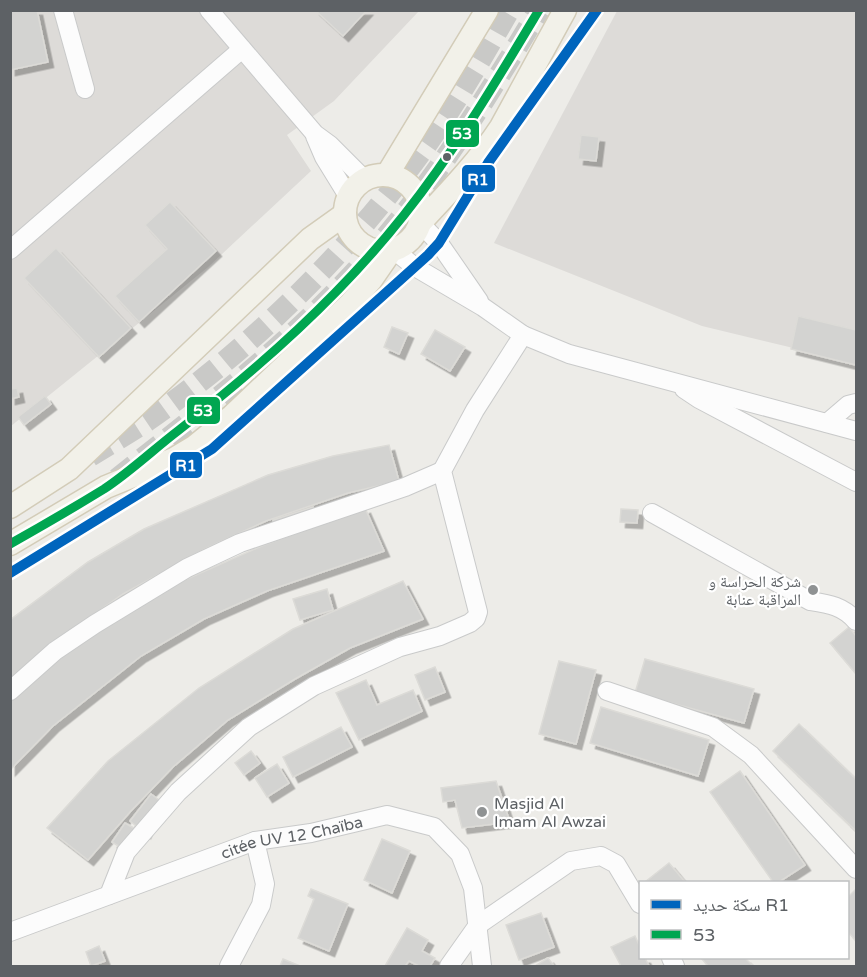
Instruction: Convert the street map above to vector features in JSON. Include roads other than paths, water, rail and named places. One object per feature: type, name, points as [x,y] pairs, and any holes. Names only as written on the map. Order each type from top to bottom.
[{"type":"main road","points":[[387,175],[487,10]]},
{"type":"main road","points":[[420,223],[481,156],[495,136],[565,10]]},
{"type":"main road","points":[[10,507],[69,470],[347,205],[355,186],[375,175],[387,175],[398,177],[415,191],[422,212],[415,235],[406,244],[393,251],[350,304],[212,432],[174,459],[106,487],[10,544]]},
{"type":"main road","points":[[347,205],[348,230],[354,239],[374,250],[393,251]]},
{"type":"street","points":[[63,10],[85,89]]},
{"type":"street","points":[[209,10],[315,134],[330,145],[364,179]]},
{"type":"street","points":[[10,250],[242,49]]},
{"type":"street","points":[[315,134],[347,205]]},
{"type":"street","points":[[420,223],[439,243],[483,307]]},
{"type":"street","points":[[393,251],[415,267],[483,307],[523,335],[569,354],[856,431]]},
{"type":"street","points":[[10,691],[55,651],[187,568],[240,543],[405,487],[442,471],[475,410],[523,335]]},
{"type":"street","points":[[673,381],[699,399],[856,482]]},
{"type":"street","points":[[827,423],[848,405],[856,403]]},
{"type":"street","points":[[109,895],[126,852],[178,792],[249,727],[314,686],[400,647],[440,636],[476,618],[478,612],[442,471]]},
{"type":"street","points":[[652,513],[810,601],[834,605],[849,612],[856,621]]},
{"type":"street","points":[[607,691],[713,727],[751,755],[856,869]]},
{"type":"street","name":"citée UV 12 Chaïba","points":[[10,932],[255,841],[312,833],[387,815],[434,827],[460,854],[473,888],[482,966]]},
{"type":"street","points":[[229,966],[261,905],[266,884],[255,841]]},
{"type":"street","points":[[449,966],[478,926],[571,861],[601,856],[616,864],[639,901]]},
{"type":"tunnel","points":[[90,456],[148,420],[188,391],[265,326],[337,255],[370,217],[431,138],[509,10]]},
{"type":"tunnel","points":[[117,479],[271,354],[328,300],[383,241],[454,145],[539,10]]},
{"type":"rail line","name":"R1","points":[[10,573],[212,449],[428,255],[439,243],[488,163],[597,10]]},
{"type":"place","name":"شركة الحراسة و المراقبة عنابة","points":[[813,590]]},
{"type":"place","name":"Masjid Al Imam Al Awzai","points":[[482,812]]}]
